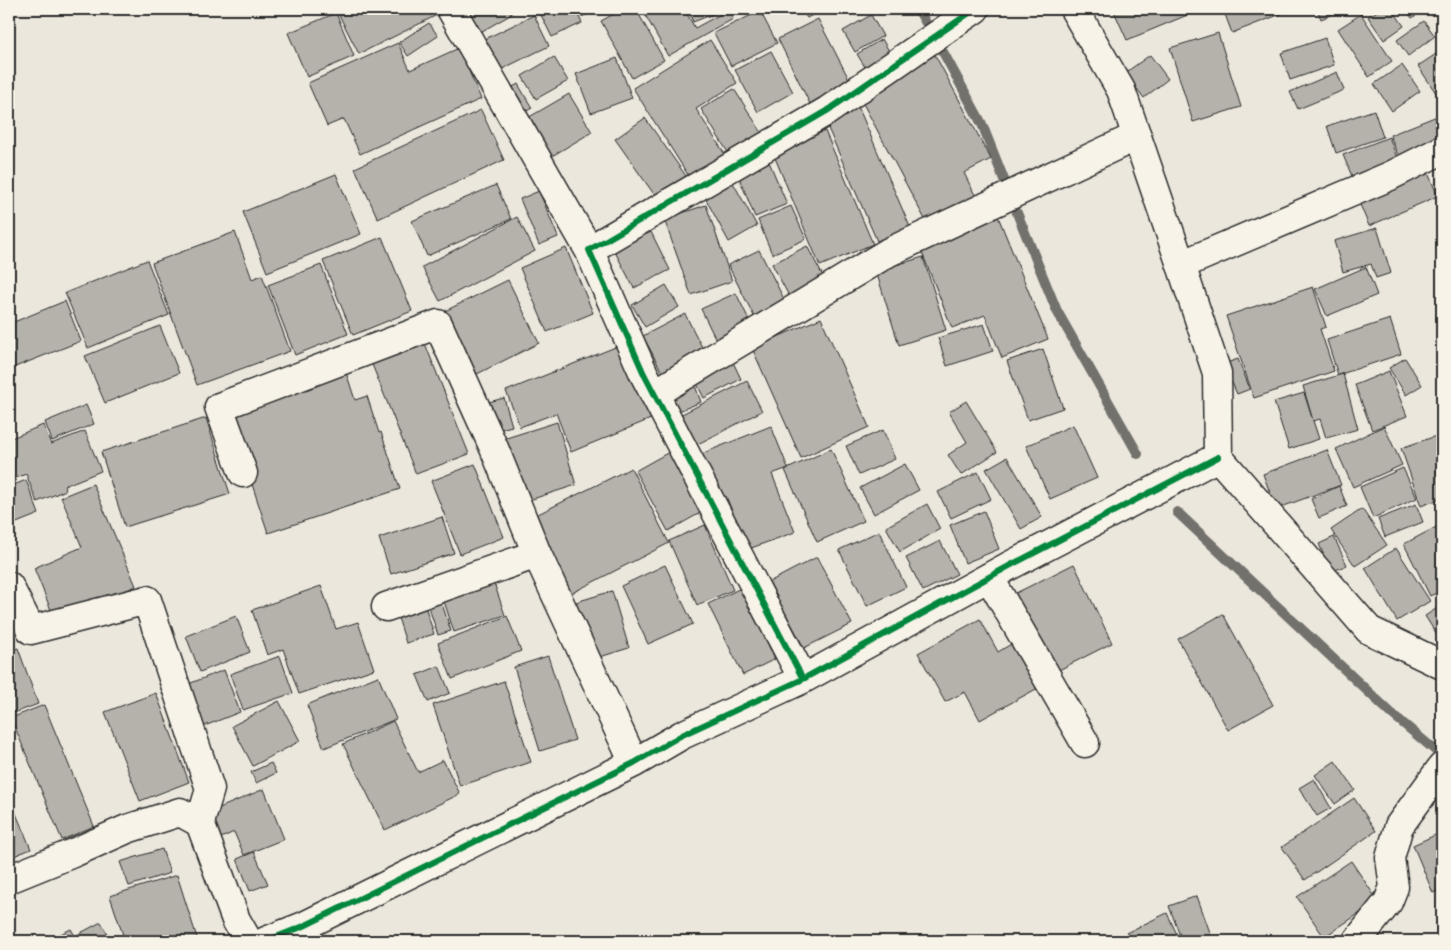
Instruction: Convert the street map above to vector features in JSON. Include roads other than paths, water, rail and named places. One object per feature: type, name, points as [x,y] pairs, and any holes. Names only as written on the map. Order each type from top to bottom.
[{"type":"street","points":[[450,9],[589,250],[654,394],[803,679]]},
{"type":"street","points":[[589,250],[827,111],[975,9]]},
{"type":"street","points":[[1074,9],[1121,90],[1181,264],[1216,373],[1218,457],[1369,630],[1442,665]]},
{"type":"street","points":[[654,394],[889,252],[1137,136]]},
{"type":"street","points":[[1181,264],[1390,176],[1442,150]]},
{"type":"street","points":[[243,473],[219,407],[438,324],[494,448],[536,554],[634,763]]},
{"type":"street","points":[[266,941],[304,926],[634,763],[682,735],[803,679],[989,577],[1218,457]]},
{"type":"street","points":[[386,607],[536,554]]},
{"type":"street","points":[[989,577],[1084,743]]},
{"type":"street","points":[[9,586],[31,630],[146,600],[210,788],[200,823],[236,920],[248,941]]},
{"type":"street","points":[[1357,941],[1388,902],[1394,887],[1390,858],[1399,826],[1442,767]]},
{"type":"street","points":[[9,879],[73,854],[127,829],[180,812],[200,823]]},
{"type":"waterway","points":[[918,9],[926,23]]},
{"type":"waterway","points":[[943,52],[982,124],[1005,182]]},
{"type":"waterway","points":[[1017,213],[1057,311],[1138,454]]},
{"type":"waterway","points":[[1177,512],[1392,714],[1436,751]]}]
